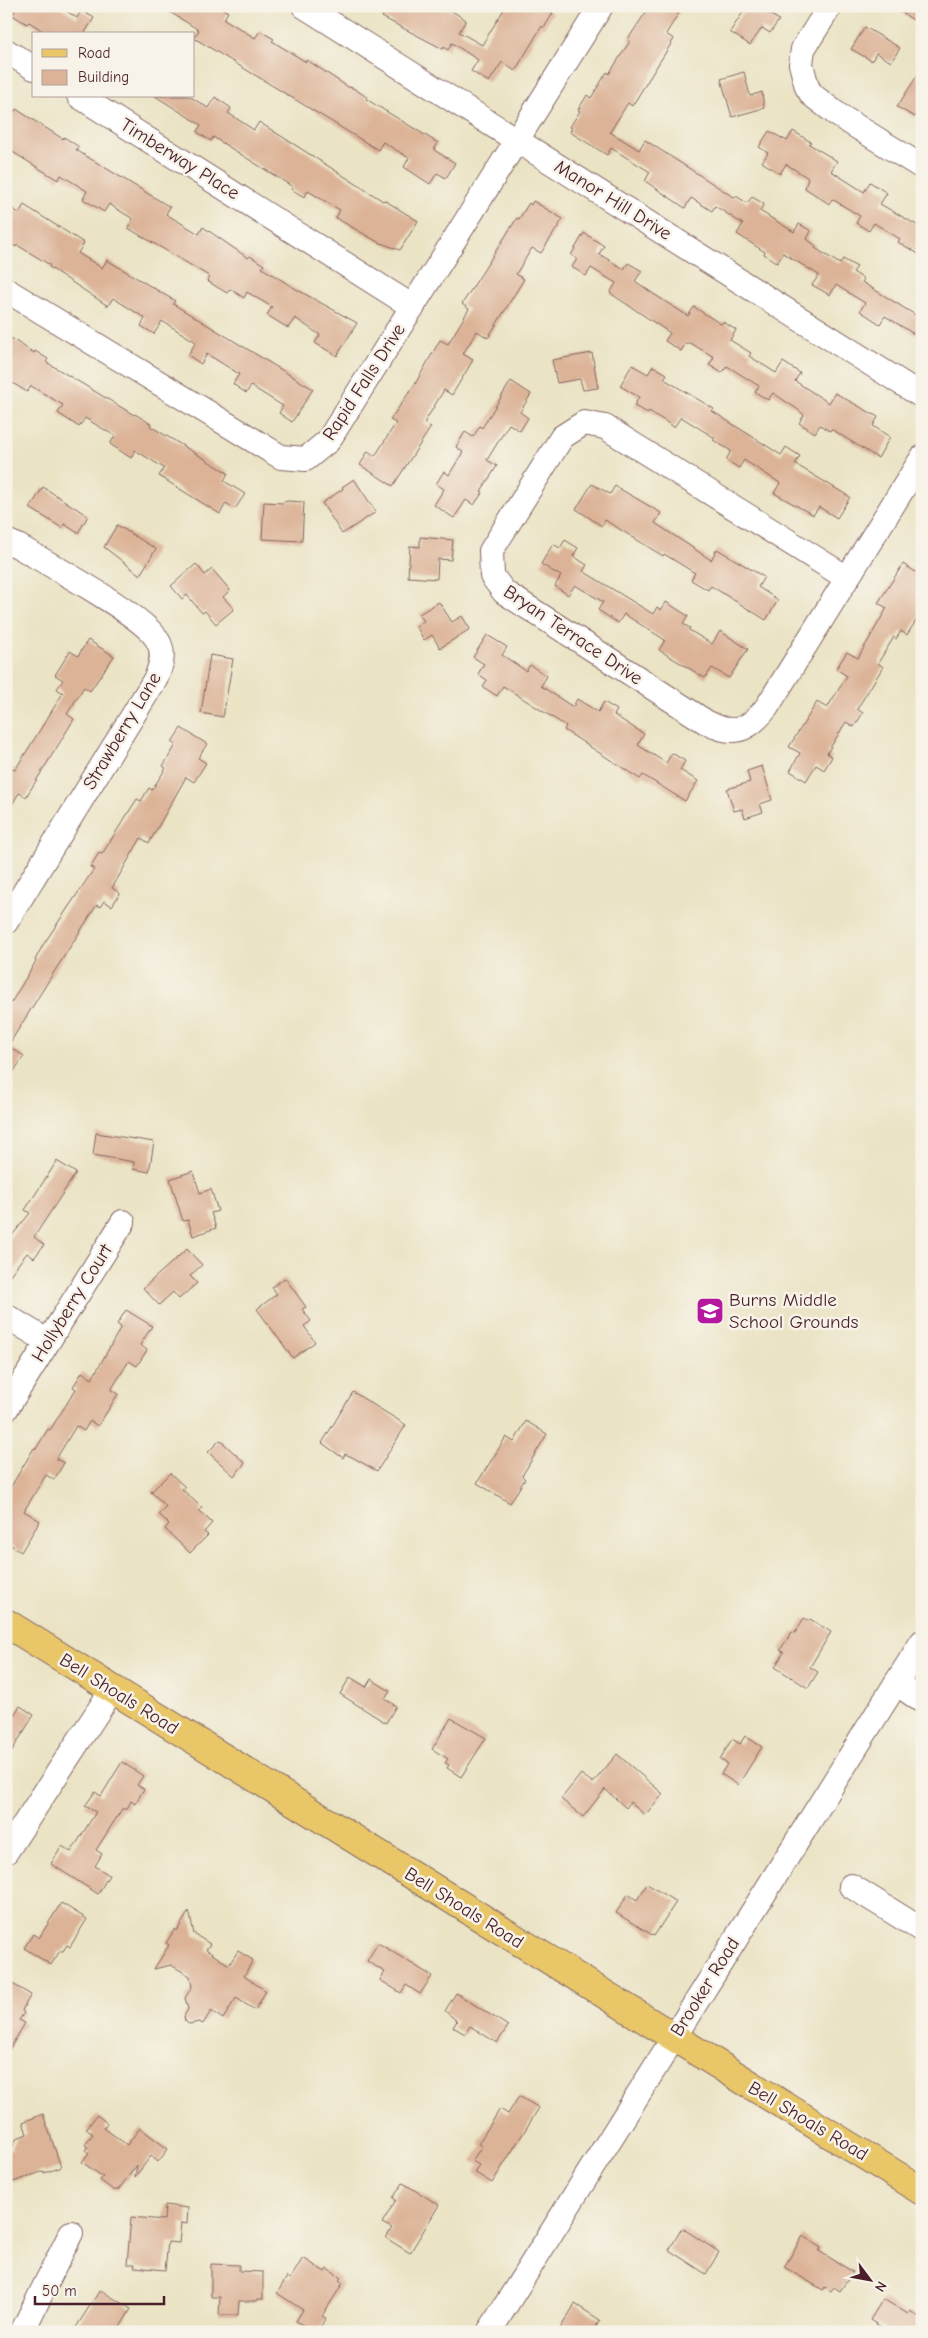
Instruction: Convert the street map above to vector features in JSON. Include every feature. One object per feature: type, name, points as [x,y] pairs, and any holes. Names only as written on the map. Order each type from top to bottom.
[{"type":"main road","name":"Bell Shoals Road","points":[[6,1623],[922,2191]]},
{"type":"street","name":"Manor Hill Drive","points":[[304,6],[922,396]]},
{"type":"street","name":"Rapid Falls Drive","points":[[6,290],[281,457],[306,459],[328,441],[601,6]]},
{"type":"street","points":[[830,6],[804,50],[801,64],[807,87],[812,95],[838,115],[922,168]]},
{"type":"street","points":[[6,51],[32,67]]},
{"type":"street","name":"Timberway Place","points":[[82,98],[413,307]]},
{"type":"street","name":"Bryan Terrace Drive","points":[[847,578],[605,427],[584,424],[562,437],[492,551],[492,576],[504,592],[706,722],[720,730],[729,731],[750,725],[767,706],[847,578],[922,458]]},
{"type":"street","name":"Strawberry Lane","points":[[6,541],[18,546],[137,618],[158,641],[162,660],[156,678],[6,922]]},
{"type":"street","name":"Hollyberry Court","points":[[6,1409],[123,1222]]},
{"type":"street","points":[[6,1316],[47,1341]]},
{"type":"street","name":"Brooker Road","points":[[489,2332],[922,1642]]},
{"type":"street","points":[[896,1683],[922,1701]]},
{"type":"street","points":[[6,1852],[112,1690]]},
{"type":"street","points":[[851,1886],[922,1930]]},
{"type":"street","points":[[22,2332],[71,2233]]},
{"type":"building","points":[[18,6],[59,6],[77,18],[81,10],[94,18],[85,32],[45,32],[29,22],[27,24],[12,15]]},
{"type":"building","points":[[160,6],[218,6],[228,12],[224,19],[255,38],[260,31],[274,39],[272,41],[306,62],[307,60],[348,87],[353,88],[367,97],[366,99],[438,143],[434,150],[455,163],[446,178],[437,173],[430,184],[404,167],[409,158],[383,142],[378,150],[195,39],[199,30]]},
{"type":"building","points":[[388,6],[444,6],[466,20],[459,32],[482,45],[506,6],[542,6],[553,13],[544,28],[542,26],[515,71],[502,62],[489,82],[471,71],[478,60],[452,43],[448,50],[444,47],[443,49],[382,17]]},
{"type":"building","points":[[650,6],[683,6],[666,34],[674,39],[632,106],[628,103],[610,132],[639,150],[645,140],[735,198],[736,196],[747,203],[752,197],[764,204],[760,211],[794,232],[799,224],[811,231],[807,239],[816,246],[815,248],[840,264],[843,259],[857,267],[853,272],[864,279],[862,282],[922,319],[922,339],[885,316],[880,324],[860,311],[865,303],[836,285],[830,295],[812,285],[819,275],[783,253],[777,263],[764,254],[765,252],[737,234],[743,224],[715,206],[712,211],[691,198],[685,208],[645,181],[650,172],[611,148],[607,155],[570,132],[572,128],[570,127],[587,95],[591,98],[607,72],[609,74],[630,41],[628,39]]},
{"type":"building","points":[[747,6],[757,6],[779,20],[770,33],[762,28],[750,45],[730,32]]},
{"type":"building","points":[[892,6],[922,6],[922,26]]},
{"type":"building","points":[[865,27],[900,48],[891,62],[876,53],[872,61],[851,49]]},
{"type":"building","points":[[922,68],[922,106],[915,117],[897,107]]},
{"type":"building","points":[[744,72],[750,96],[762,92],[764,108],[732,117],[721,79]]},
{"type":"building","points":[[215,97],[231,108],[228,113],[254,130],[259,122],[383,201],[418,221],[400,250],[378,242],[336,218],[340,210],[308,191],[304,197],[291,189],[293,187],[213,137],[211,141],[197,132],[201,125],[158,98],[192,98],[208,108]]},
{"type":"building","points":[[6,107],[14,112],[16,109],[63,139],[64,137],[79,147],[76,150],[170,207],[166,214],[199,234],[203,227],[248,258],[250,256],[264,265],[262,268],[357,323],[337,356],[315,343],[320,335],[295,318],[288,328],[267,315],[272,307],[247,292],[244,298],[230,289],[227,293],[207,281],[209,276],[128,228],[133,219],[109,204],[104,212],[83,199],[87,191],[61,175],[58,180],[6,148]]},
{"type":"building","points":[[769,131],[787,141],[793,131],[811,142],[809,144],[837,161],[831,171],[864,192],[870,182],[887,193],[880,204],[922,228],[922,256],[898,242],[900,239],[874,223],[869,231],[856,223],[860,216],[832,199],[829,204],[805,188],[808,178],[786,164],[780,174],[762,162],[768,153],[759,147]]},
{"type":"building","points":[[533,201],[563,219],[541,253],[532,248],[516,274],[524,279],[488,338],[477,331],[463,354],[473,360],[452,395],[444,390],[424,423],[431,427],[393,486],[360,465],[368,451],[375,456],[396,423],[390,420],[415,384],[440,340],[448,344],[469,309],[462,304],[517,218],[519,219],[529,203],[531,205]]},
{"type":"building","points":[[6,205],[19,213],[24,205],[84,243],[78,253],[102,268],[107,260],[175,301],[173,304],[313,389],[292,422],[279,413],[283,406],[251,386],[246,393],[233,384],[239,374],[207,354],[201,364],[188,355],[196,342],[162,321],[154,334],[141,326],[145,318],[113,298],[108,306],[49,267],[50,265],[17,245],[16,247],[6,241]]},
{"type":"building","points":[[584,233],[604,246],[599,254],[624,269],[628,263],[642,271],[635,281],[655,295],[688,316],[694,307],[721,324],[723,322],[736,330],[730,340],[751,353],[749,356],[776,373],[783,362],[800,373],[795,381],[829,403],[835,393],[878,417],[873,426],[890,437],[878,458],[831,429],[830,431],[820,425],[815,433],[799,423],[804,415],[797,409],[773,393],[768,400],[755,392],[759,386],[727,366],[722,373],[709,365],[714,357],[690,343],[686,343],[681,351],[665,341],[670,333],[610,293],[616,283],[591,268],[586,276],[572,267],[577,259],[571,255]]},
{"type":"building","points":[[6,335],[34,353],[35,351],[48,359],[46,362],[135,414],[151,424],[150,426],[228,473],[224,481],[245,494],[235,509],[226,503],[220,514],[159,476],[164,468],[135,450],[131,458],[110,444],[115,436],[85,418],[79,427],[58,413],[63,405],[31,386],[27,392],[6,379]]},
{"type":"building","points":[[592,353],[598,388],[583,390],[580,379],[557,383],[552,360]]},
{"type":"building","points":[[632,365],[648,374],[653,366],[667,374],[664,379],[714,409],[712,411],[781,455],[786,447],[800,456],[795,464],[850,497],[837,518],[819,507],[813,515],[774,493],[780,483],[744,460],[739,468],[726,460],[731,451],[713,440],[715,438],[681,417],[674,427],[649,411],[648,413],[634,406],[639,397],[620,386]]},
{"type":"building","points":[[511,381],[531,394],[520,412],[528,418],[520,431],[509,424],[487,460],[497,466],[481,491],[483,492],[474,505],[466,500],[454,518],[434,505],[444,489],[436,484],[444,471],[449,475],[463,452],[456,447],[465,432],[473,437],[480,426],[482,428]]},
{"type":"building","points":[[354,479],[376,512],[342,534],[322,503]]},
{"type":"building","points":[[592,484],[610,494],[615,486],[661,513],[655,523],[711,560],[717,549],[764,577],[758,587],[778,600],[766,620],[711,586],[708,590],[691,580],[695,573],[664,554],[663,556],[605,520],[602,526],[576,509]]},
{"type":"building","points":[[43,487],[88,516],[78,533],[64,524],[62,528],[30,508]]},
{"type":"building","points":[[287,501],[304,502],[302,541],[262,539],[264,502],[282,503]]},
{"type":"building","points":[[117,525],[156,549],[140,575],[104,547]]},
{"type":"building","points":[[420,537],[453,540],[451,560],[438,559],[437,579],[408,577],[410,546],[420,547]]},
{"type":"building","points":[[565,540],[578,548],[573,556],[587,565],[583,571],[653,614],[657,607],[661,610],[666,602],[688,616],[683,624],[690,628],[689,630],[712,644],[720,631],[748,649],[729,678],[712,668],[705,678],[659,650],[665,640],[624,614],[618,623],[598,610],[603,602],[575,585],[568,595],[555,586],[561,576],[541,564],[553,544],[560,548]]},
{"type":"building","points":[[196,564],[205,575],[212,569],[230,590],[223,597],[234,609],[216,624],[205,611],[202,613],[187,595],[182,599],[171,586]]},
{"type":"building","points":[[903,564],[922,576],[922,611],[907,635],[901,631],[896,639],[894,637],[878,663],[883,667],[857,709],[863,713],[854,727],[846,722],[827,753],[832,757],[824,770],[816,765],[806,781],[790,771],[800,753],[789,747],[817,702],[827,708],[847,676],[836,669],[847,652],[858,658],[887,608],[878,603]]},
{"type":"building","points":[[439,602],[452,622],[462,616],[470,629],[440,648],[432,635],[424,640],[416,626],[424,621],[419,614]]},
{"type":"building","points":[[487,635],[507,647],[502,655],[526,671],[530,665],[547,676],[541,686],[573,707],[577,699],[598,712],[604,702],[617,710],[614,715],[644,734],[638,745],[666,763],[672,753],[685,761],[680,770],[698,781],[685,801],[643,775],[640,779],[564,730],[566,726],[503,686],[497,696],[483,687],[487,680],[478,674],[484,664],[473,657]]},
{"type":"building","points":[[88,640],[114,656],[90,691],[84,687],[67,714],[74,719],[62,739],[26,797],[19,793],[6,814],[6,765],[15,770],[63,693],[57,689],[63,680],[55,675],[70,651],[78,656]]},
{"type":"building","points":[[210,655],[233,659],[223,717],[201,713]]},
{"type":"building","points":[[181,728],[207,744],[198,758],[206,763],[194,782],[186,777],[149,843],[141,838],[112,888],[120,893],[112,906],[104,901],[100,907],[97,905],[54,972],[8,1046],[24,1056],[6,1083],[6,999],[11,1003],[36,961],[43,945],[94,869],[90,867],[99,853],[102,854],[137,799],[141,801],[149,788],[152,790],[166,768],[163,766],[176,745],[172,742]]},
{"type":"building","points":[[762,766],[772,800],[760,804],[763,812],[745,818],[742,809],[734,811],[727,789],[750,782],[747,771]]},
{"type":"building","points":[[96,1133],[154,1142],[149,1172],[133,1169],[134,1162],[93,1155]]},
{"type":"building","points":[[57,1161],[76,1173],[34,1237],[44,1245],[34,1258],[27,1253],[6,1280],[6,1243],[30,1213],[25,1210]]},
{"type":"building","points":[[193,1171],[200,1193],[211,1189],[218,1211],[211,1213],[216,1228],[193,1236],[188,1220],[183,1221],[170,1179]]},
{"type":"building","points":[[187,1249],[202,1265],[190,1276],[197,1283],[179,1299],[173,1292],[159,1305],[143,1288]]},
{"type":"building","points":[[285,1278],[306,1307],[302,1309],[311,1321],[304,1326],[315,1342],[293,1358],[257,1309],[277,1294],[272,1287]]},
{"type":"building","points":[[126,1310],[152,1326],[140,1345],[147,1350],[137,1366],[129,1361],[111,1390],[118,1394],[98,1426],[90,1421],[84,1431],[76,1426],[56,1459],[64,1463],[54,1480],[46,1475],[24,1511],[40,1521],[21,1552],[6,1542],[6,1495],[34,1448],[36,1449],[48,1429],[50,1430],[76,1389],[73,1387],[82,1372],[92,1379],[121,1327],[117,1324]]},
{"type":"building","points":[[353,1392],[406,1425],[377,1471],[345,1454],[343,1458],[322,1443]]},
{"type":"building","points":[[526,1421],[547,1434],[522,1476],[525,1479],[510,1503],[477,1483],[506,1437],[514,1442]]},
{"type":"building","points":[[220,1440],[245,1463],[234,1476],[208,1452]]},
{"type":"building","points":[[170,1473],[185,1487],[182,1489],[202,1508],[199,1510],[212,1523],[204,1532],[208,1535],[190,1553],[165,1529],[169,1524],[159,1514],[166,1506],[151,1492]]},
{"type":"building","points":[[804,1618],[809,1621],[810,1619],[831,1632],[810,1667],[818,1672],[808,1688],[775,1667],[784,1652],[780,1650],[792,1632],[795,1633]]},
{"type":"building","points":[[350,1677],[366,1687],[371,1679],[390,1691],[385,1699],[396,1706],[386,1723],[340,1694]]},
{"type":"building","points":[[20,1706],[34,1715],[6,1760],[6,1727]]},
{"type":"building","points":[[451,1718],[486,1738],[461,1777],[447,1768],[449,1765],[445,1763],[448,1759],[432,1749]]},
{"type":"building","points":[[745,1736],[762,1747],[738,1785],[721,1774],[727,1764],[720,1759],[732,1739],[740,1744]]},
{"type":"building","points":[[617,1754],[663,1794],[645,1815],[630,1802],[626,1808],[605,1789],[583,1817],[561,1799],[581,1774],[593,1783]]},
{"type":"building","points":[[122,1762],[143,1776],[137,1785],[144,1789],[135,1804],[131,1801],[127,1809],[122,1809],[96,1850],[102,1854],[95,1866],[109,1875],[98,1894],[51,1864],[62,1846],[71,1852],[96,1812],[85,1806],[95,1792],[101,1796]]},
{"type":"building","points":[[647,1884],[676,1902],[654,1936],[616,1913],[628,1894],[637,1900]]},
{"type":"building","points":[[61,1903],[87,1919],[70,1947],[67,1945],[63,1951],[60,1951],[51,1965],[24,1948],[33,1934],[39,1938]]},
{"type":"building","points":[[189,1911],[194,1934],[210,1944],[206,1950],[229,1965],[238,1951],[253,1960],[244,1976],[266,1991],[255,2010],[236,1998],[223,2019],[211,2011],[203,2024],[199,2022],[189,2024],[185,2021],[184,2016],[188,2009],[185,1998],[192,1987],[190,1976],[171,1965],[154,1969],[169,1945],[166,1943],[175,1929],[177,1931]]},
{"type":"building","points":[[378,1943],[432,1976],[420,1994],[406,1985],[401,1993],[380,1980],[385,1972],[367,1961]]},
{"type":"building","points":[[6,1980],[31,1995],[22,2010],[24,2013],[19,2020],[25,2023],[6,2055]]},
{"type":"building","points":[[456,1993],[508,2026],[497,2043],[470,2026],[465,2034],[453,2027],[457,2021],[445,2011]]},
{"type":"building","points":[[519,2096],[539,2108],[492,2183],[474,2172],[479,2165],[472,2161],[482,2146],[478,2144],[500,2109],[508,2114]]},
{"type":"building","points":[[43,2114],[61,2167],[13,2182],[6,2163],[6,2151],[11,2149],[17,2138],[27,2134],[23,2122]]},
{"type":"building","points":[[97,2115],[107,2123],[104,2128],[127,2145],[140,2128],[168,2149],[158,2162],[151,2156],[135,2177],[137,2165],[118,2190],[113,2190],[100,2180],[103,2177],[82,2162],[89,2153],[86,2151],[88,2147],[85,2145],[93,2134],[86,2129]]},
{"type":"building","points":[[403,2183],[439,2205],[410,2253],[386,2238],[392,2228],[382,2223],[396,2200],[393,2198]]},
{"type":"building","points":[[165,2205],[188,2208],[187,2224],[181,2223],[179,2243],[168,2242],[165,2270],[134,2267],[135,2264],[127,2264],[131,2217],[164,2220]]},
{"type":"building","points":[[682,2228],[719,2252],[706,2274],[669,2250]]},
{"type":"building","points":[[803,2236],[821,2248],[819,2251],[853,2272],[840,2291],[834,2287],[831,2291],[825,2287],[823,2290],[784,2267]]},
{"type":"building","points":[[303,2258],[325,2272],[327,2269],[341,2278],[339,2280],[343,2283],[322,2316],[326,2318],[317,2332],[313,2332],[296,2321],[303,2310],[277,2293],[287,2277],[290,2279]]},
{"type":"building","points":[[211,2264],[239,2265],[239,2271],[263,2272],[263,2299],[239,2301],[238,2315],[219,2315],[220,2297],[211,2297]]},
{"type":"building","points":[[100,2290],[131,2309],[117,2332],[73,2332]]},
{"type":"building","points":[[883,2299],[908,2314],[910,2311],[922,2319],[922,2332],[889,2332],[870,2320]]},
{"type":"building","points":[[575,2304],[600,2320],[593,2332],[558,2332]]},
{"type":"place","name":"Burns Middle School Grounds","points":[[710,1311]]}]
